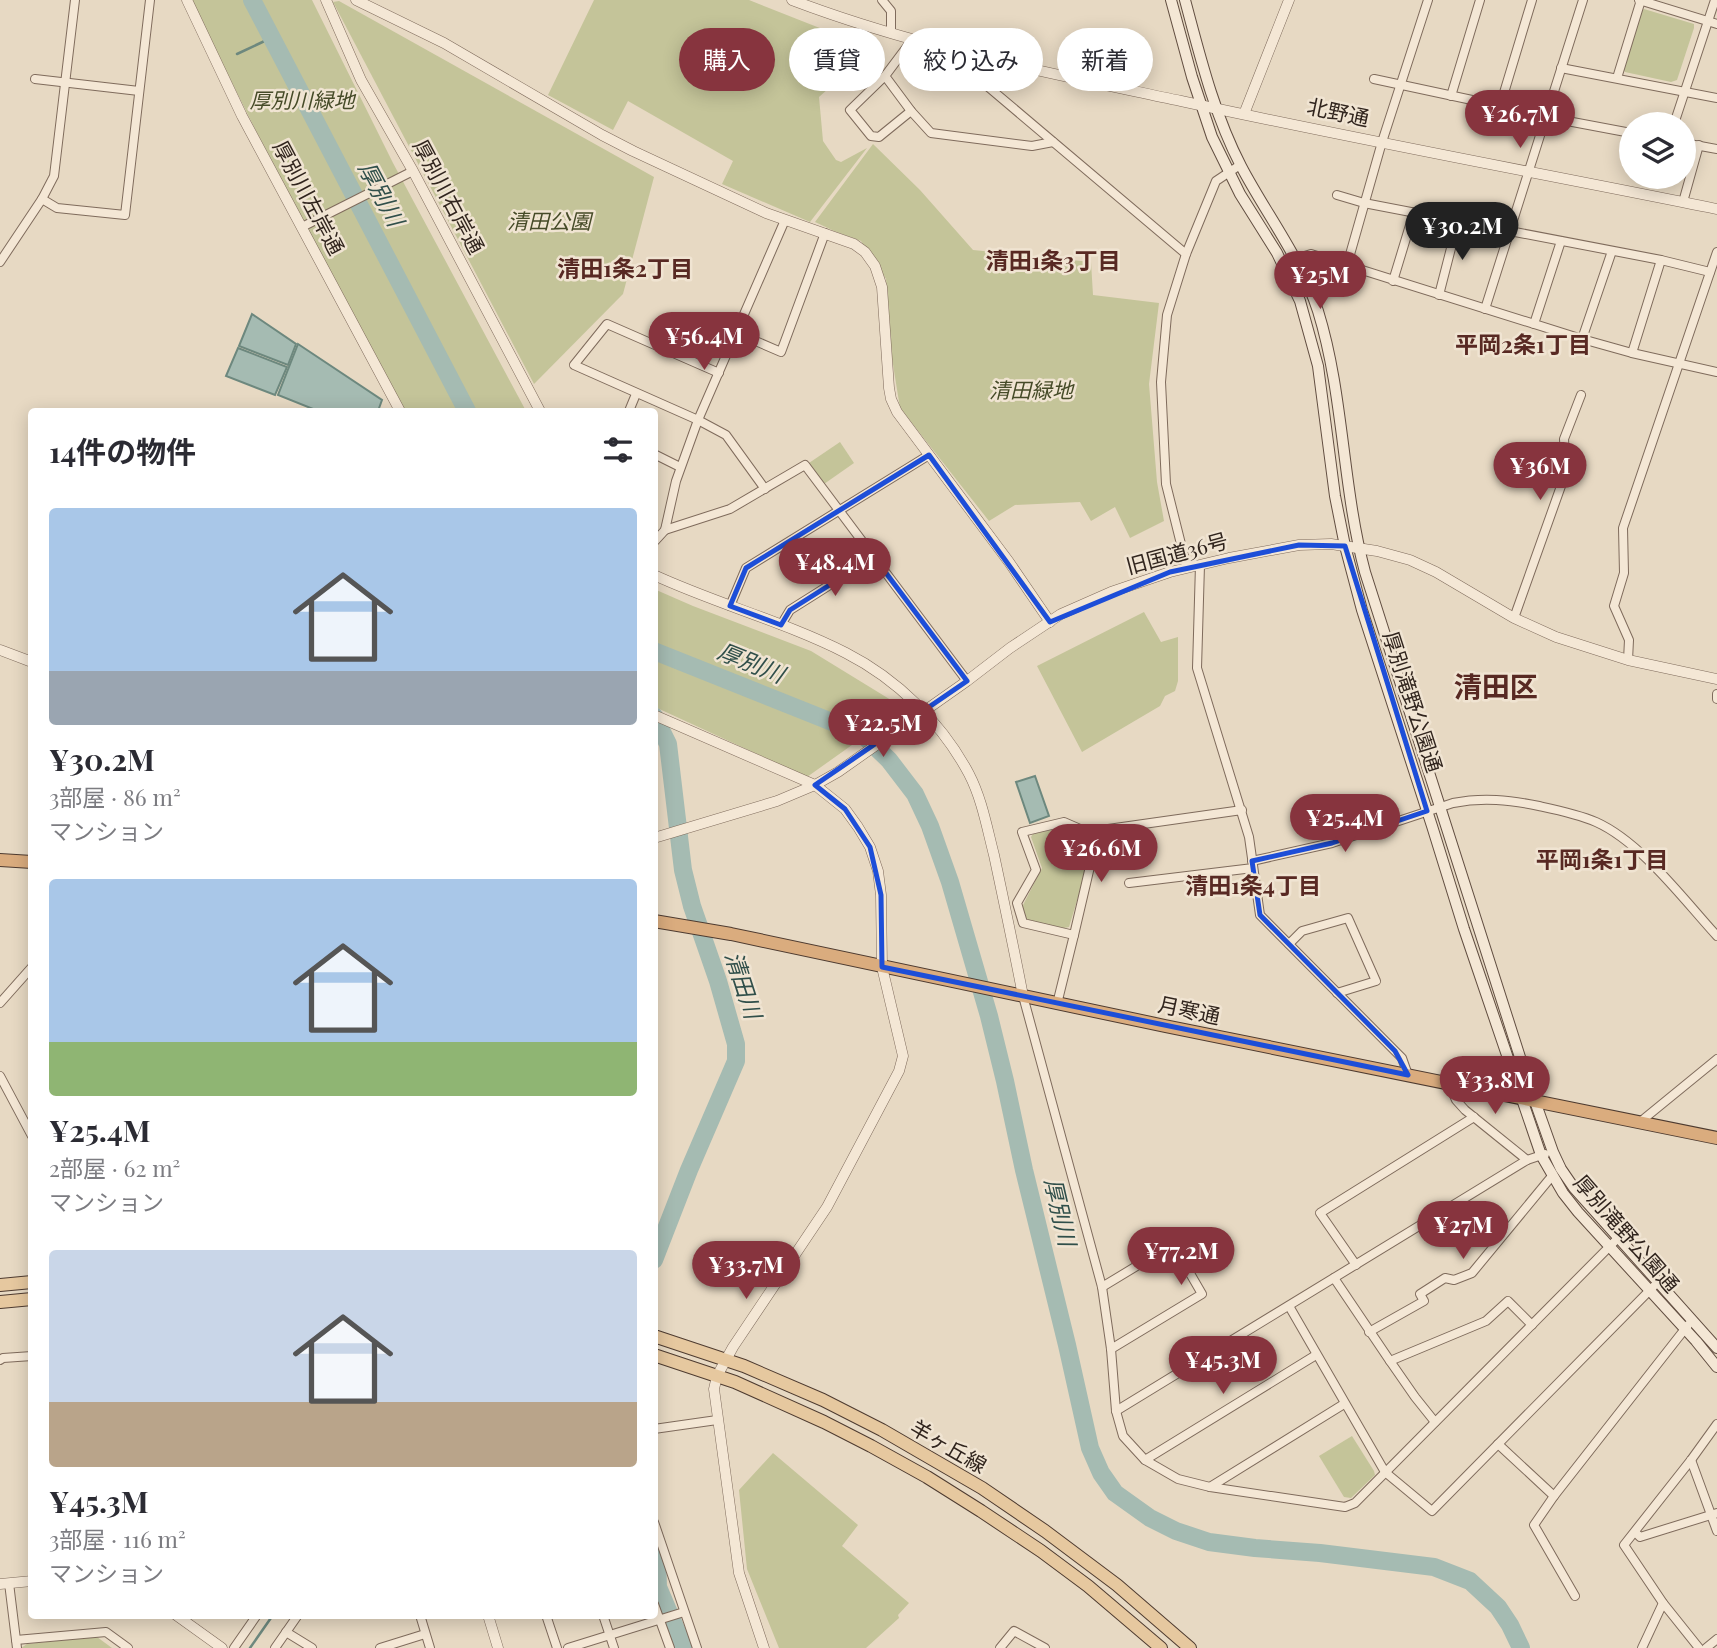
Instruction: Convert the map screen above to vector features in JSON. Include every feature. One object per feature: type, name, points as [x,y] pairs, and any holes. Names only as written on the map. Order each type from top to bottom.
[{"type":"highway","points":[[0,860],[28,862]]},
{"type":"highway","name":"月寒通","points":[[658,922],[731,934],[1057,1004],[1717,1138]]},
{"type":"main road","name":"厚別滝野公園通","points":[[1171,0],[1212,137],[1228,172],[1283,265],[1300,301],[1318,366],[1335,496],[1362,610],[1468,942],[1528,1099],[1561,1169],[1574,1188],[1618,1238],[1684,1329],[1717,1367]]},
{"type":"main road","name":"厚別滝野公園通","points":[[1185,0],[1227,137],[1294,259],[1317,309],[1333,376],[1359,548],[1482,937],[1541,1155],[1563,1194],[1609,1246],[1692,1320],[1717,1348]]},
{"type":"main road","points":[[1468,942],[1482,937]]},
{"type":"main road","points":[[0,1285],[28,1282]]},
{"type":"main road","points":[[0,1302],[28,1299]]},
{"type":"main road","name":"羊ヶ丘線","points":[[658,1337],[725,1360],[823,1400],[882,1430],[982,1488],[1117,1585],[1190,1648]]},
{"type":"main road","name":"羊ヶ丘線","points":[[658,1356],[735,1382],[824,1422],[927,1477],[1041,1551],[1088,1586],[1161,1648]]},
{"type":"street","points":[[0,262],[42,200],[54,176],[75,0]]},
{"type":"street","points":[[42,200],[57,208],[125,215],[150,0]]},
{"type":"street","name":"厚別川左岸通","points":[[187,0],[242,116],[398,408]]},
{"type":"street","name":"厚別川右岸通","points":[[326,0],[361,80],[413,171],[538,408]]},
{"type":"street","points":[[356,0],[444,43],[602,135],[766,214],[854,244],[865,252],[875,266],[882,287],[891,399],[905,423],[1009,562],[1050,622]]},
{"type":"street","name":"北野通","points":[[792,0],[836,17],[899,36]]},
{"type":"street","points":[[882,0],[891,11],[891,33]]},
{"type":"street","points":[[1244,114],[1289,0]]},
{"type":"street","points":[[1346,265],[1428,0]]},
{"type":"street","points":[[1451,96],[1480,0]]},
{"type":"street","points":[[1500,106],[1532,0]]},
{"type":"street","points":[[1485,309],[1583,0]]},
{"type":"street","points":[[1617,78],[1640,0],[1712,23]]},
{"type":"street","points":[[1678,112],[1712,23],[1715,0]]},
{"type":"street","points":[[899,57],[885,76],[931,133],[1032,146],[1053,142]]},
{"type":"street","points":[[1562,68],[1717,98]]},
{"type":"street","name":"北野通","points":[[1043,72],[1717,209]]},
{"type":"street","points":[[35,79],[139,91]]},
{"type":"street","points":[[1374,79],[1619,131]]},
{"type":"street","points":[[870,91],[850,110],[871,136],[879,137],[911,111]]},
{"type":"street","points":[[993,91],[1186,254]]},
{"type":"street","points":[[1696,145],[1717,149]]},
{"type":"street","points":[[1682,202],[1699,145]]},
{"type":"street","points":[[1187,568],[1166,484],[1161,382],[1167,315],[1186,254],[1216,181],[1240,164]]},
{"type":"street","points":[[302,228],[413,171]]},
{"type":"street","points":[[1337,195],[1364,203],[1661,260],[1710,272]]},
{"type":"street","points":[[1392,281],[1414,212]]},
{"type":"street","points":[[658,537],[664,530],[680,467],[698,420],[785,220]]},
{"type":"street","points":[[1438,295],[1458,221]]},
{"type":"street","points":[[737,333],[781,352],[825,233]]},
{"type":"street","points":[[0,241],[10,246]]},
{"type":"street","points":[[1534,324],[1561,241]]},
{"type":"street","points":[[1582,339],[1612,251]]},
{"type":"street","points":[[1628,660],[1629,640],[1614,606],[1625,573],[1623,528],[1717,252]]},
{"type":"street","points":[[1283,265],[1311,254],[1582,339],[1717,372]]},
{"type":"street","points":[[1632,353],[1661,260]]},
{"type":"street","points":[[719,373],[607,324],[575,365],[726,435],[765,489]]},
{"type":"street","points":[[630,408],[636,394]]},
{"type":"street","points":[[1514,618],[1566,472],[1564,439],[1581,395]]},
{"type":"street","points":[[730,606],[746,568],[929,455]]},
{"type":"street","points":[[658,456],[680,467]]},
{"type":"street","points":[[664,530],[730,509],[805,464],[967,681]]},
{"type":"street","name":"旧国道36号","points":[[658,837],[777,801],[815,785],[838,772],[1061,614],[1111,592],[1187,568],[1299,545],[1331,544],[1388,554],[1423,566],[1514,618],[1556,637],[1628,660],[1717,679]]},
{"type":"street","points":[[781,625],[790,610],[874,557]]},
{"type":"street","points":[[1200,565],[1197,668],[1249,836],[1260,915],[1402,1058],[1408,1075]]},
{"type":"street","points":[[658,577],[781,625],[866,664],[901,690],[923,711],[961,762],[979,798],[1023,996],[1102,1287],[1116,1411],[1123,1436],[1145,1460],[1178,1479],[1210,1487],[1345,1507],[1355,1503],[1618,1238]]},
{"type":"street","points":[[0,650],[28,660]]},
{"type":"street","points":[[658,716],[815,785],[845,809],[858,827],[870,847],[878,871],[882,967],[903,1056],[899,1071],[827,1207],[717,1376],[714,1390],[717,1420],[739,1573],[764,1648]]},
{"type":"street","points":[[1129,883],[1253,864],[1332,843],[1427,811],[1473,799],[1515,801],[1596,822],[1619,836],[1636,849],[1717,936]]},
{"type":"street","points":[[1074,935],[1023,923],[1017,903],[1036,870],[1022,832],[1064,822],[1087,832],[1242,810]]},
{"type":"street","points":[[1057,1004],[1092,858],[1087,832]]},
{"type":"street","points":[[1289,944],[1302,931],[1348,918],[1376,981],[1337,993]]},
{"type":"street","points":[[0,1003],[28,972]]},
{"type":"street","points":[[1640,1122],[1717,1059]]},
{"type":"street","points":[[0,1076],[28,1128]]},
{"type":"street","points":[[1449,1084],[1456,1100],[1527,1160]]},
{"type":"street","points":[[1356,1265],[1320,1213],[1474,1117]]},
{"type":"street","points":[[1116,1411],[1527,1160],[1553,1152]]},
{"type":"street","points":[[1369,1332],[1424,1301],[1420,1294],[1445,1278],[1454,1280],[1472,1273],[1552,1176]]},
{"type":"street","points":[[1102,1287],[1173,1244],[1202,1294],[1111,1349]]},
{"type":"street","points":[[1334,1278],[1369,1332],[1435,1422]]},
{"type":"street","points":[[1289,1306],[1385,1472],[1432,1511],[1653,1287]]},
{"type":"street","points":[[1390,1361],[1486,1321],[1508,1301],[1532,1325]]},
{"type":"street","points":[[1574,1596],[1534,1525],[1692,1320]]},
{"type":"street","points":[[1145,1460],[1316,1355]]},
{"type":"street","points":[[0,1360],[28,1356]]},
{"type":"street","points":[[1210,1487],[1344,1404]]},
{"type":"street","points":[[658,1428],[717,1420]]},
{"type":"street","points":[[1699,1648],[1663,1604],[1624,1545],[1717,1424]]},
{"type":"street","points":[[1498,1444],[1554,1496]]},
{"type":"street","points":[[1691,1460],[1714,1514],[1717,1531]]},
{"type":"street","points":[[1635,1532],[1640,1537],[1714,1514]]},
{"type":"street","points":[[658,1535],[682,1612],[697,1648]]},
{"type":"street","points":[[28,1581],[4,1584],[16,1644],[106,1632],[128,1648]]},
{"type":"street","points":[[1642,1648],[1663,1604]]},
{"type":"street","points":[[658,1611],[663,1619],[670,1648]]},
{"type":"street","points":[[568,1648],[682,1612]]},
{"type":"street","points":[[189,1619],[222,1648]]},
{"type":"street","points":[[234,1648],[254,1619]]},
{"type":"street","points":[[275,1648],[295,1619]]},
{"type":"street","points":[[421,1619],[430,1648]]},
{"type":"street","points":[[489,1619],[498,1648]]},
{"type":"street","points":[[547,1619],[556,1648]]},
{"type":"street","points":[[604,1619],[614,1648]]},
{"type":"street","points":[[1000,1648],[1014,1631],[1045,1648]]},
{"type":"street","points":[[286,1632],[313,1648]]},
{"type":"street","points":[[380,1648],[425,1634]]},
{"type":"street","points":[[1706,1648],[1717,1639]]},
{"type":"highlighted area","points":[[929,455],[1050,622],[1170,572],[1299,545],[1345,546],[1427,811],[1332,843],[1252,861],[1260,915],[1395,1051],[1408,1075],[882,967],[881,895],[870,847],[845,809],[815,785],[967,681],[874,557],[790,610],[781,625],[730,606],[746,568]]},
{"type":"green space","name":"厚別川緑地","points":[[191,0],[312,0],[393,163],[524,408],[402,408],[254,127]]},
{"type":"green space","points":[[594,0],[749,0],[820,28],[789,28],[789,91],[826,91],[819,97],[823,141],[836,160],[841,162],[867,148],[810,222],[722,184],[733,161],[628,101],[613,130],[548,95]]},
{"type":"green space","name":"清田公園","points":[[339,1],[654,177],[623,294],[534,384],[333,2]]},
{"type":"green space","points":[[1644,9],[1694,24],[1677,80],[1671,82],[1625,72],[1623,69],[1641,11]]},
{"type":"green space","name":"清田緑地","points":[[873,144],[920,190],[973,250],[1091,262],[1093,295],[1159,303],[1149,384],[1157,482],[1164,521],[1130,538],[1115,507],[1091,521],[1080,502],[1015,505],[989,521],[900,408],[891,352],[886,279],[861,241],[815,222]]},
{"type":"green space","points":[[840,442],[854,463],[824,484],[809,463]]},
{"type":"green space","points":[[658,591],[811,651],[904,708],[807,777],[658,708]]},
{"type":"green space","points":[[1144,612],[1161,642],[1178,637],[1178,681],[1175,691],[1165,696],[1160,706],[1082,752],[1037,666]]},
{"type":"green space","points":[[1064,827],[1071,835],[1085,835],[1089,861],[1069,927],[1064,928],[1026,920],[1022,907],[1042,868],[1031,837],[1033,834]]},
{"type":"green space","points":[[1352,1436],[1375,1475],[1351,1498],[1344,1497],[1319,1456]]},
{"type":"green space","points":[[773,1453],[858,1525],[842,1546],[909,1603],[898,1615],[899,1618],[866,1648],[779,1648],[747,1569],[739,1490]]},
{"type":"green space","points":[[97,1637],[112,1648],[21,1648],[27,1644]]},
{"type":"shaded area","points":[[252,314],[296,344],[288,365],[239,346]]},
{"type":"shaded area","points":[[298,344],[382,400],[379,408],[310,408],[278,395]]},
{"type":"shaded area","points":[[238,348],[287,367],[275,395],[226,376]]},
{"type":"shaded area","points":[[1035,776],[1049,816],[1030,823],[1016,782]]},
{"type":"waterway","name":"厚別川","points":[[252,0],[465,408]]},
{"type":"waterway","points":[[237,54],[271,38]]},
{"type":"waterway","name":"厚別川","points":[[658,653],[862,734],[889,760],[915,794],[930,826],[950,882],[989,1016],[1090,1448],[1101,1473],[1115,1493],[1150,1518],[1176,1531],[1209,1542],[1434,1567],[1470,1581],[1498,1607],[1521,1648]]},
{"type":"waterway","name":"清田川","points":[[658,724],[668,744],[683,870],[736,1044],[736,1061],[658,1250]]},
{"type":"waterway","name":"清田川","points":[[658,1587],[684,1648]]},
{"type":"waterway","points":[[250,1648],[270,1619]]},
{"type":"district","name":"清田1条3丁目","points":[[1053,261]]},
{"type":"district","name":"清田1条2丁目","points":[[625,269]]},
{"type":"district","name":"平岡2条1丁目","points":[[1523,345]]},
{"type":"district","name":"清田区","points":[[1496,687]]},
{"type":"district","name":"平岡1条1丁目","points":[[1602,860]]},
{"type":"district","name":"清田1条4丁目","points":[[1253,886]]}]
